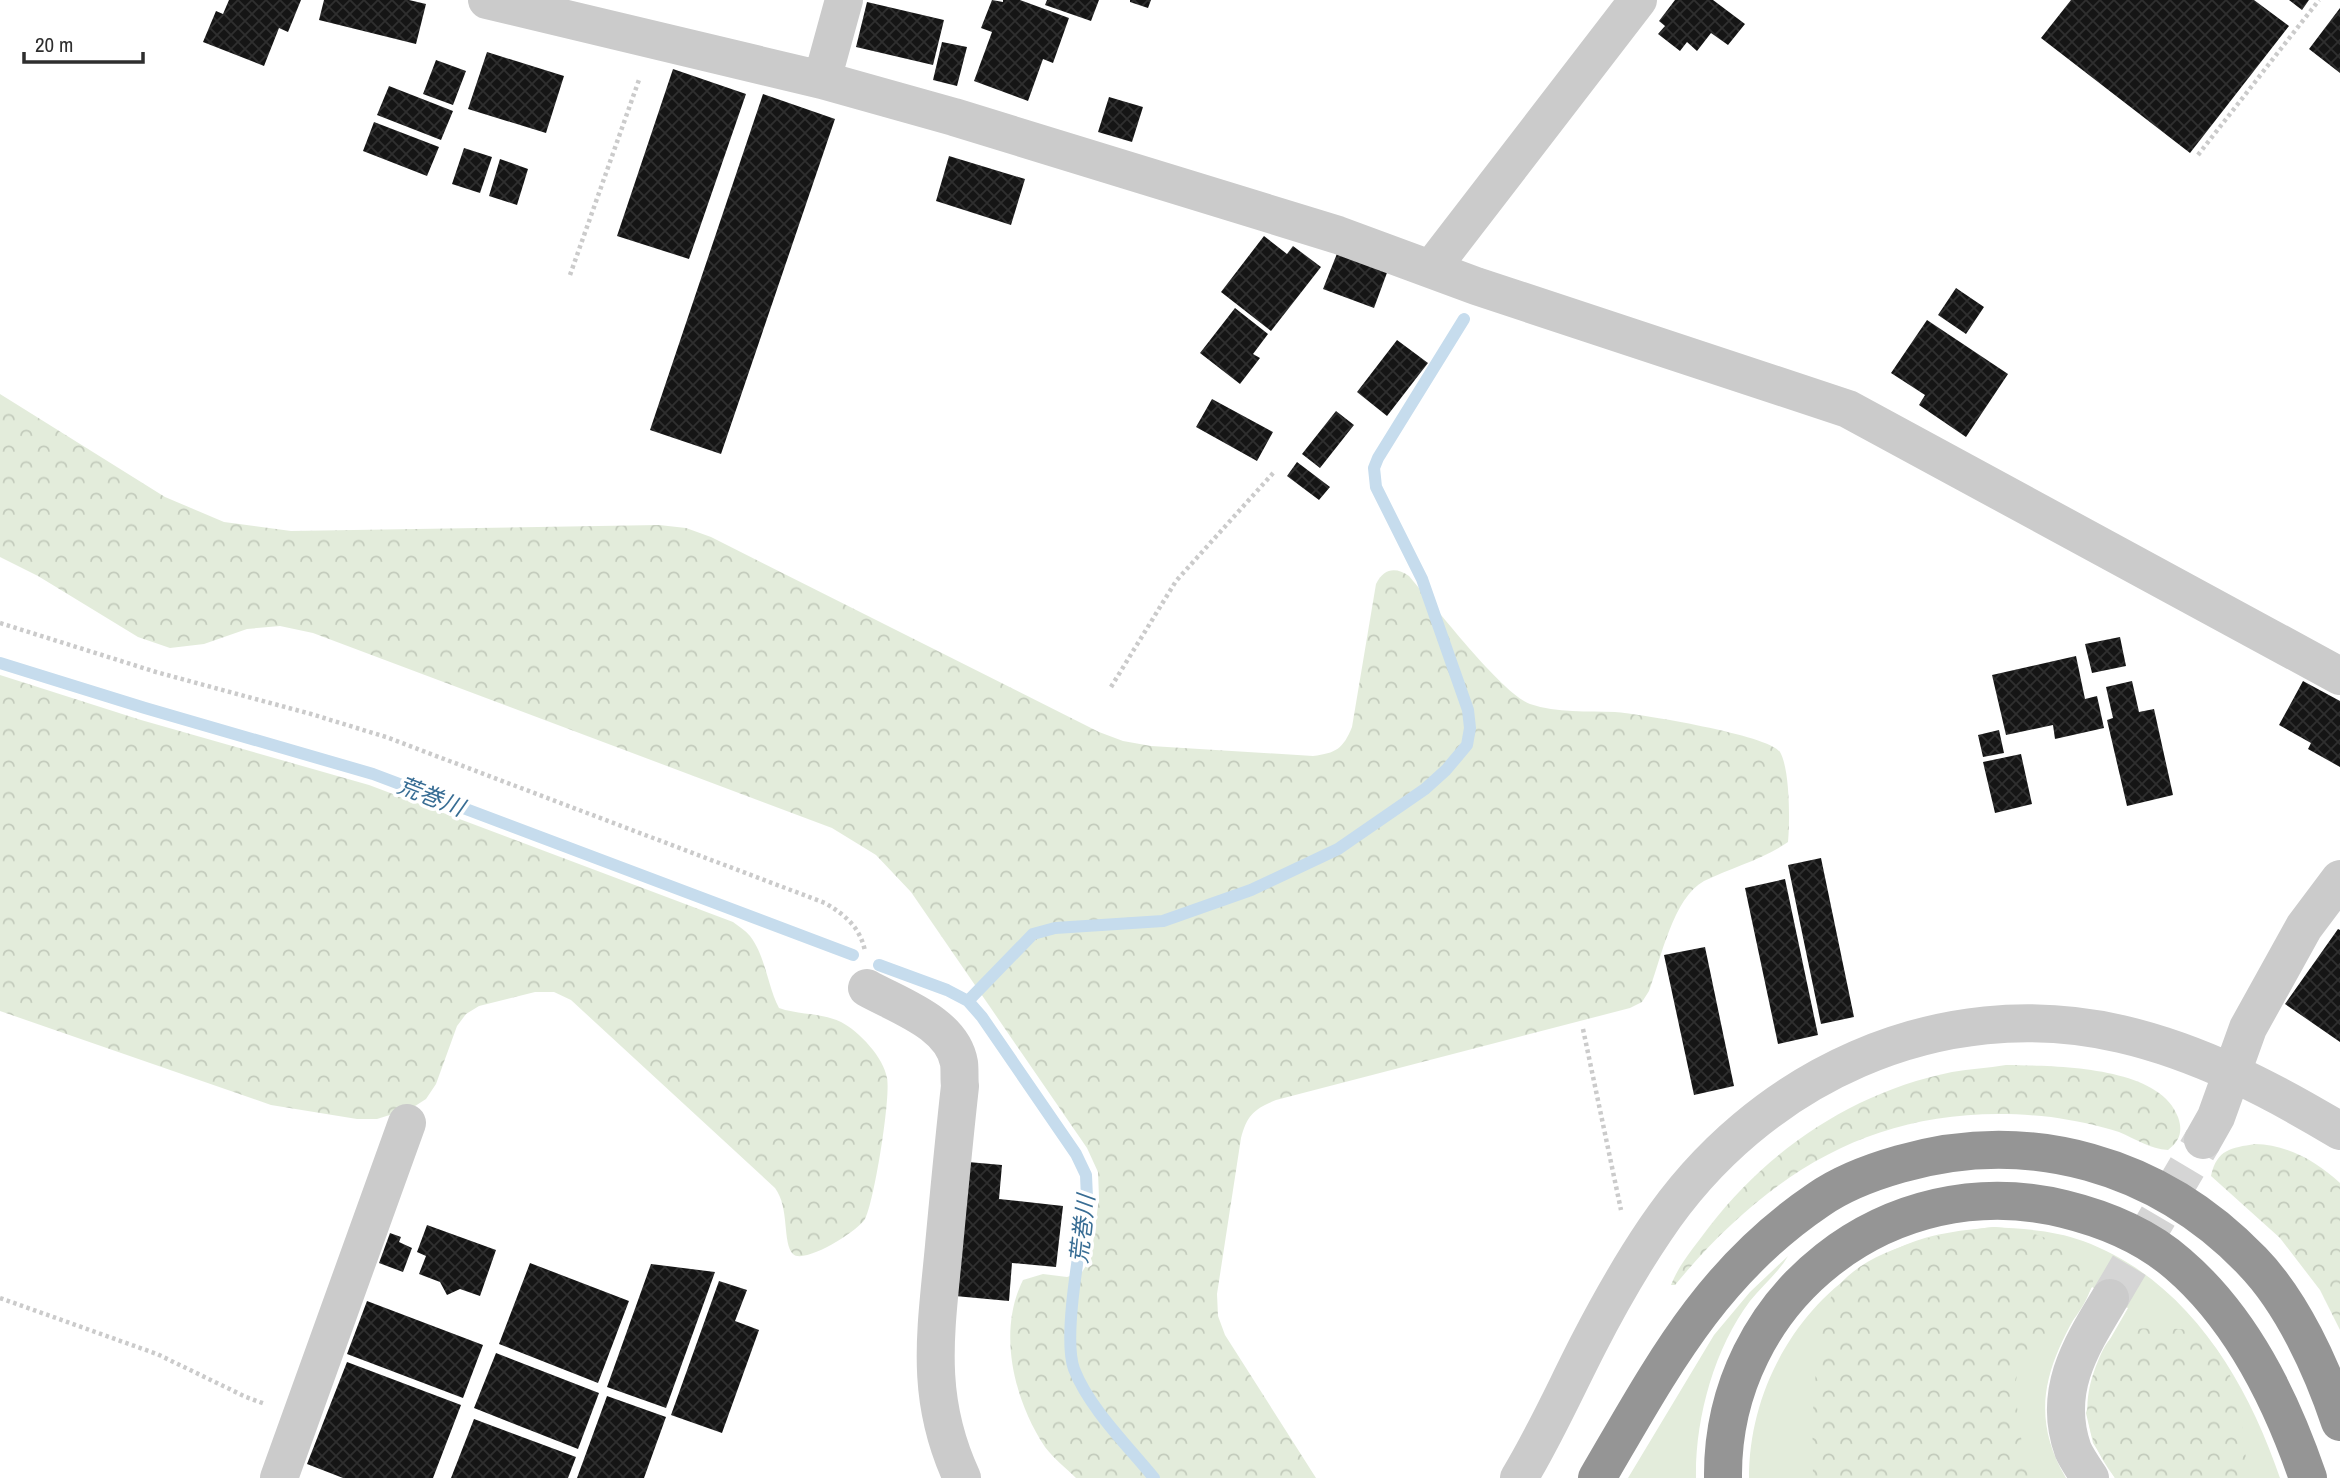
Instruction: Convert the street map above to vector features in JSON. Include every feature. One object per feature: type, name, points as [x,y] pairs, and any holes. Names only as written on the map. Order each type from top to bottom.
[{"type":"highway","points":[[1597,1478],[1693,1320],[1730,1274],[1772,1234],[1820,1198],[1873,1172],[1930,1156],[1989,1149],[2048,1152],[2106,1166],[2160,1189],[2210,1222],[2254,1262],[2289,1310],[2316,1362],[2340,1422]]},
{"type":"highway","points":[[1723,1478],[1727,1420],[1744,1367],[1771,1318],[1807,1275],[1852,1241],[1896,1219],[1944,1206],[1993,1200],[2042,1204],[2090,1215],[2135,1235],[2177,1263],[2212,1298],[2244,1341],[2272,1387],[2308,1478]]},
{"type":"street","points":[[487,0],[822,80],[954,117],[1338,235],[1431,269],[1849,409],[2340,676]]},
{"type":"street","points":[[822,80],[844,0]]},
{"type":"street","points":[[1431,269],[1638,0]]},
{"type":"street","points":[[2203,1140],[2216,1117],[2248,1028],[2304,927],[2340,879]]},
{"type":"street","points":[[867,988],[932,1024],[949,1040],[959,1062],[960,1086],[936,1332],[935,1377],[941,1421],[962,1478]]},
{"type":"street","points":[[1519,1478],[1619,1287],[1655,1230],[1695,1177],[1737,1135],[1773,1105],[1833,1069],[1888,1046],[1945,1031],[2003,1024],[2062,1025],[2121,1034],[2177,1050],[2295,1104],[2340,1131]]},
{"type":"street","points":[[279,1478],[407,1123]]},
{"type":"street","points":[[2090,1478],[2073,1450],[2066,1414],[2068,1378],[2083,1344],[2110,1298]]},
{"type":"path","points":[[2198,155],[2319,0]]},
{"type":"path","points":[[570,275],[641,73],[650,39]]},
{"type":"path","points":[[1111,687],[1176,581],[1275,471]]},
{"type":"path","points":[[0,623],[156,672],[386,737],[825,903],[847,916],[862,938],[867,963],[867,988]]},
{"type":"path","points":[[1583,1029],[1622,1215]]},
{"type":"path","points":[[0,1298],[157,1354],[246,1397],[301,1417]]},
{"type":"green space","points":[[0,394],[165,497],[224,522],[291,531],[659,525],[686,528],[711,537],[1099,732],[1123,741],[1151,746],[1313,756],[1338,749],[1352,727],[1376,584],[1387,572],[1399,571],[1409,576],[1485,666],[1517,696],[1530,704],[1562,710],[1615,712],[1675,721],[1730,732],[1771,745],[1780,752],[1786,770],[1788,842],[1768,854],[1704,881],[1693,889],[1669,930],[1649,991],[1642,1002],[1630,1008],[1276,1100],[1262,1106],[1249,1118],[1241,1138],[1217,1294],[1218,1316],[1225,1335],[1316,1478],[1076,1478],[1045,1447],[1025,1408],[1013,1365],[1011,1321],[1023,1280],[1043,1274],[1067,1277],[1082,1272],[1091,1258],[1099,1198],[1098,1172],[1087,1148],[911,892],[876,855],[832,828],[313,633],[280,626],[247,629],[204,644],[170,648],[138,637],[38,576],[0,557]]},
{"type":"green space","points":[[0,675],[141,720],[369,785],[733,922],[748,934],[755,944],[779,1008],[841,1022],[870,1046],[885,1070],[888,1089],[884,1127],[873,1193],[865,1219],[842,1238],[819,1251],[808,1255],[793,1254],[788,1242],[783,1205],[775,1188],[571,1000],[554,992],[535,992],[479,1006],[466,1014],[457,1026],[436,1084],[426,1099],[412,1108],[377,1119],[357,1119],[271,1105],[0,1011]]},
{"type":"green space","points":[[2006,1065],[2076,1068],[2127,1078],[2150,1087],[2167,1100],[2178,1117],[2178,1139],[2168,1150],[2085,1123],[2051,1117],[1992,1114],[1938,1119],[1887,1130],[1840,1148],[1796,1173],[1754,1205],[1714,1242],[1675,1285],[1671,1285],[1688,1255],[1733,1198],[1759,1172],[1817,1127],[1848,1109],[1916,1081],[1952,1072]]},
{"type":"green space","points":[[2255,1144],[2279,1147],[2301,1156],[2340,1183],[2340,1330],[2320,1290],[2280,1238],[2211,1176],[2217,1160],[2226,1151]]},
{"type":"green space","points":[[1994,1227],[2061,1234],[2083,1241],[2120,1258],[2152,1280],[2182,1306],[2230,1369],[2266,1441],[2280,1478],[2115,1478],[2093,1443],[2086,1413],[2102,1353],[2128,1308],[2092,1287],[2056,1357],[2045,1403],[2053,1452],[2066,1478],[1749,1478],[1752,1441],[1760,1404],[1774,1370],[1792,1338],[1814,1308],[1841,1283],[1871,1261],[1905,1245],[1938,1235]]},
{"type":"green space","points":[[1994,1227],[2023,1231],[2050,1240],[2073,1254],[2094,1276],[2083,1306],[2070,1324],[2018,1372],[2016,1403],[2025,1457],[2033,1478],[1813,1478],[1816,1374],[1827,1307],[1843,1280],[1881,1255],[1904,1246],[1951,1233]]},
{"type":"green space","points":[[1788,1256],[1750,1301],[1726,1341],[1703,1409],[1696,1478],[1628,1478],[1714,1335],[1750,1292]]},
{"type":"green space","points":[[2131,1329],[2187,1330],[2202,1335],[2214,1346],[2224,1362],[2238,1400],[2245,1442],[2247,1478],[2115,1478],[2105,1464],[2092,1436],[2087,1408],[2092,1377],[2098,1361],[2107,1343],[2116,1334]]},
{"type":"building","points":[[229,0],[301,0],[288,32],[279,28],[264,66],[203,42],[216,11],[223,14]]},
{"type":"building","points":[[324,0],[409,0],[426,4],[416,44],[319,20]]},
{"type":"building","points":[[992,0],[1020,0],[1069,18],[1053,63],[1043,59],[1028,101],[974,81],[992,32],[981,28]]},
{"type":"building","points":[[1047,0],[1099,0],[1091,21],[1045,5]]},
{"type":"building","points":[[1130,0],[1151,0],[1148,8]]},
{"type":"building","points":[[1675,0],[1713,0],[1745,24],[1728,45],[1711,33],[1697,51],[1687,42],[1680,51],[1658,34],[1665,26],[1659,21]]},
{"type":"building","points":[[2071,0],[2254,0],[2289,26],[2190,153],[2041,38]]},
{"type":"building","points":[[2289,0],[2309,0],[2302,10]]},
{"type":"building","points":[[867,2],[944,20],[933,65],[856,47]]},
{"type":"building","points":[[2340,8],[2340,73],[2309,49]]},
{"type":"building","points":[[942,42],[967,47],[957,86],[933,80]]},
{"type":"building","points":[[487,52],[564,76],[546,133],[468,109]]},
{"type":"building","points":[[436,60],[466,71],[453,105],[423,94]]},
{"type":"building","points":[[673,69],[746,94],[689,259],[617,236]]},
{"type":"building","points":[[389,86],[453,111],[441,140],[377,115]]},
{"type":"building","points":[[763,94],[835,119],[721,454],[650,430]]},
{"type":"building","points":[[1109,97],[1143,107],[1132,142],[1098,132]]},
{"type":"building","points":[[374,122],[439,147],[427,176],[363,151]]},
{"type":"building","points":[[464,148],[492,157],[480,193],[452,184]]},
{"type":"building","points":[[949,156],[1025,179],[1011,225],[936,201]]},
{"type":"building","points":[[500,159],[528,169],[517,205],[489,196]]},
{"type":"building","points":[[1264,236],[1287,254],[1293,246],[1321,267],[1271,331],[1221,292]]},
{"type":"building","points":[[1338,251],[1388,270],[1374,308],[1323,289]]},
{"type":"building","points":[[1956,288],[1984,307],[1966,334],[1938,315]]},
{"type":"building","points":[[1235,308],[1268,334],[1253,354],[1260,358],[1240,384],[1200,353]]},
{"type":"building","points":[[1927,320],[2008,374],[1966,437],[1919,405],[1925,395],[1891,373]]},
{"type":"building","points":[[1397,340],[1428,363],[1387,416],[1357,392]]},
{"type":"building","points":[[1212,399],[1273,432],[1257,461],[1196,427]]},
{"type":"building","points":[[1336,411],[1354,425],[1320,468],[1302,454]]},
{"type":"building","points":[[1297,462],[1330,487],[1319,500],[1287,476]]},
{"type":"building","points":[[2120,637],[2126,666],[2092,673],[2085,644]]},
{"type":"building","points":[[2076,656],[2085,699],[2097,696],[2104,728],[2055,739],[2053,725],[2006,735],[1992,675]]},
{"type":"building","points":[[2132,681],[2139,712],[2154,709],[2173,795],[2127,806],[2107,720],[2113,718],[2106,687]]},
{"type":"building","points":[[2303,681],[2340,701],[2340,767],[2308,749],[2311,743],[2279,725]]},
{"type":"building","points":[[1999,730],[2004,753],[1983,757],[1978,735]]},
{"type":"building","points":[[2021,754],[2032,804],[1995,813],[1983,762]]},
{"type":"building","points":[[1821,858],[1854,1017],[1821,1024],[1788,865]]},
{"type":"building","points":[[1785,879],[1818,1035],[1778,1044],[1745,888]]},
{"type":"building","points":[[2338,929],[2340,930],[2340,1042],[2285,1004]]},
{"type":"building","points":[[1705,947],[1734,1086],[1694,1095],[1664,955]]},
{"type":"building","points":[[968,1162],[1002,1165],[999,1199],[1063,1206],[1056,1267],[1012,1263],[1009,1301],[955,1296]]},
{"type":"building","points":[[427,1225],[496,1250],[480,1296],[460,1289],[447,1295],[440,1282],[419,1274],[426,1256],[417,1252]]},
{"type":"building","points":[[390,1233],[401,1237],[399,1242],[412,1248],[403,1272],[379,1263]]},
{"type":"building","points":[[530,1263],[629,1301],[598,1383],[499,1344]]},
{"type":"building","points":[[651,1264],[715,1272],[666,1408],[607,1387]]},
{"type":"building","points":[[719,1281],[747,1290],[735,1321],[759,1330],[722,1433],[671,1415]]},
{"type":"building","points":[[367,1301],[483,1345],[463,1398],[347,1354]]},
{"type":"building","points":[[496,1353],[599,1393],[578,1449],[474,1408]]},
{"type":"building","points":[[347,1362],[461,1405],[433,1478],[343,1478],[307,1464]]},
{"type":"building","points":[[607,1396],[666,1417],[644,1478],[577,1478]]},
{"type":"building","points":[[474,1419],[576,1457],[568,1478],[451,1478]]},
{"type":"waterway","points":[[968,1001],[1033,934],[1055,928],[1163,921],[1251,890],[1338,849],[1425,789],[1467,745],[1470,728],[1468,710],[1422,579],[1376,487],[1374,468],[1464,319]]},
{"type":"waterway","name":"荒巻川","points":[[0,663],[373,774],[853,955]]},
{"type":"waterway","name":"荒巻川","points":[[879,965],[947,990],[968,1001],[982,1017],[1076,1154],[1086,1175],[1087,1198],[1070,1334],[1074,1369],[1099,1412],[1154,1478]]},
{"type":"tunnel","points":[[2110,1298],[2203,1140]]}]
